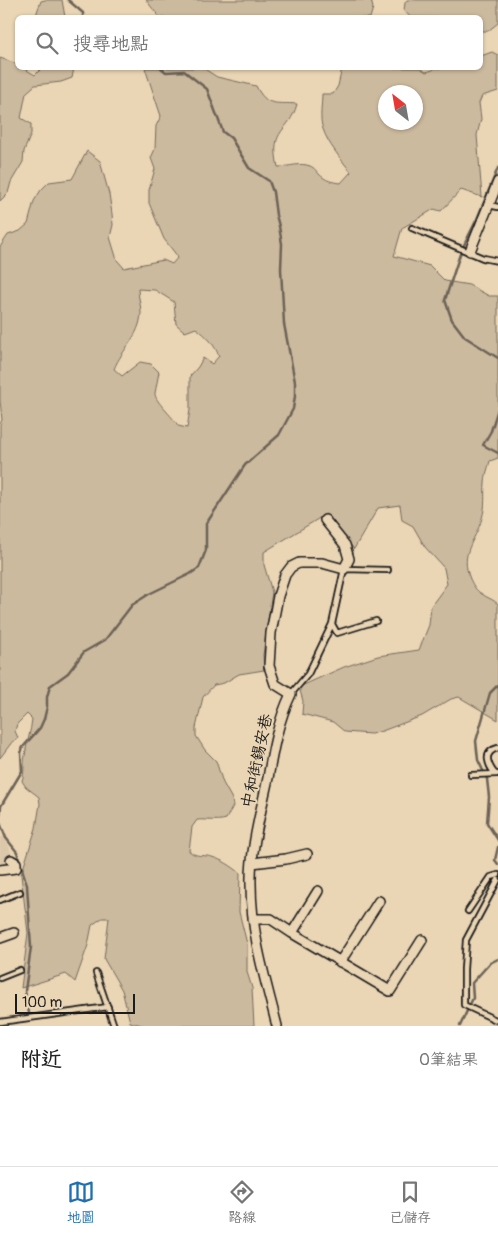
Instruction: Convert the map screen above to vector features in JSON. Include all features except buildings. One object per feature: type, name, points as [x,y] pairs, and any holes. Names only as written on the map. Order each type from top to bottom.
[{"type":"street","points":[[470,251],[493,206],[498,182]]},
{"type":"street","points":[[291,694],[275,684],[268,666],[271,633],[278,596],[285,575],[291,567],[299,563],[322,563],[344,569],[349,559],[345,545],[325,520]]},
{"type":"street","name":"中和街錫安巷","points":[[277,1026],[256,947],[251,883],[252,863],[277,731],[282,712],[291,694]]},
{"type":"street","points":[[252,863],[286,859],[307,854]]},
{"type":"street","points":[[0,870],[16,868],[16,863],[11,860]]},
{"type":"street","points":[[292,934],[318,891]]},
{"type":"street","points":[[340,962],[379,901]]},
{"type":"street","points":[[253,919],[271,919],[292,934],[390,991],[422,940]]},
{"type":"street","points":[[0,938],[14,933]]},
{"type":"lane","points":[[412,228],[483,258],[498,261]]},
{"type":"lane","points":[[291,694],[308,674],[332,624],[344,569],[388,570]]},
{"type":"lane","points":[[332,624],[337,633],[376,621]]},
{"type":"lane","points":[[497,774],[490,768],[487,760],[488,754],[498,748]]},
{"type":"lane","points":[[471,775],[497,774]]},
{"type":"lane","points":[[468,911],[491,877],[498,875]]},
{"type":"lane","points":[[498,880],[466,940],[464,1005],[498,1021]]},
{"type":"lane","points":[[0,900],[20,892]]},
{"type":"lane","points":[[0,978],[20,970]]},
{"type":"lane","points":[[96,974],[114,1026]]},
{"type":"lane","points":[[0,1022],[108,1007]]},
{"type":"shaded area","points":[[62,0],[65,15],[37,15],[41,1]]},
{"type":"shaded area","points":[[146,0],[371,0],[373,8],[371,15],[158,15]]},
{"type":"shaded area","points":[[407,0],[498,0],[498,23],[488,31],[483,31],[483,15],[408,15],[404,10]]},
{"type":"shaded area","points":[[492,52],[498,55],[498,91],[482,96],[479,103],[481,119],[477,135],[482,197],[461,190],[441,211],[434,209],[402,228],[394,256],[430,266],[445,281],[469,285],[489,296],[498,296],[498,458],[490,461],[485,480],[483,514],[469,548],[466,562],[470,579],[475,588],[498,604],[498,720],[459,697],[451,699],[422,716],[371,734],[345,732],[333,722],[302,714],[303,701],[299,687],[344,667],[378,656],[419,650],[429,625],[431,606],[447,584],[444,568],[425,547],[413,526],[402,520],[400,505],[378,508],[354,549],[326,514],[264,552],[264,565],[272,592],[263,655],[264,670],[239,674],[224,683],[214,685],[203,697],[196,728],[196,736],[205,750],[216,761],[223,783],[232,799],[233,806],[226,819],[197,820],[192,827],[189,851],[200,856],[208,856],[219,860],[240,873],[239,912],[247,944],[247,972],[252,988],[254,1026],[146,1026],[130,1022],[122,990],[104,959],[109,918],[102,918],[92,925],[88,945],[75,982],[66,974],[21,988],[28,933],[21,875],[36,828],[40,804],[39,797],[26,787],[22,781],[32,719],[27,714],[17,724],[15,731],[18,738],[12,742],[0,758],[0,424],[2,420],[0,400],[0,247],[8,235],[20,231],[28,224],[34,201],[41,190],[49,182],[72,179],[87,151],[100,161],[109,194],[113,225],[110,237],[117,260],[124,268],[163,260],[172,264],[178,257],[164,239],[149,203],[149,190],[155,169],[151,158],[155,149],[156,126],[161,116],[146,70],[206,70],[217,77],[256,86],[264,98],[273,103],[297,104],[294,114],[278,137],[276,154],[278,167],[310,166],[327,180],[341,183],[351,172],[325,135],[321,116],[322,94],[333,94],[338,86],[342,70],[423,70],[426,72],[433,70],[483,70],[483,55]],"holes":[[[138,289],[155,290],[174,302],[176,324],[185,332],[196,328],[210,341],[219,356],[212,364],[203,358],[190,376],[190,410],[187,428],[178,426],[157,400],[155,393],[159,372],[151,364],[140,362],[122,376],[114,369],[134,336],[140,321],[141,310]]]},
{"type":"shaded area","points":[[0,58],[15,63],[15,70],[26,70],[35,75],[40,70],[74,70],[72,78],[61,82],[35,85],[26,93],[21,118],[31,124],[31,134],[24,151],[23,162],[11,182],[8,193],[0,201]]},
{"type":"shaded area","points":[[5,836],[16,866],[0,868],[0,838]]},
{"type":"waterway","points":[[68,0],[83,15]]},
{"type":"waterway","points":[[0,816],[1,806],[22,771],[21,753],[23,747],[40,728],[44,719],[50,686],[68,673],[84,652],[105,640],[132,605],[199,568],[206,550],[206,524],[245,465],[279,435],[293,409],[295,382],[284,324],[281,269],[282,244],[273,192],[269,181],[249,168],[231,138],[223,132],[207,89],[184,71],[166,72],[164,70]]},
{"type":"waterway","points":[[498,168],[477,219],[461,251],[445,300],[452,320],[465,337],[498,358]]},
{"type":"waterway","points":[[498,409],[491,431],[483,445],[498,453]]},
{"type":"waterway","points":[[498,685],[490,693],[476,741],[478,760],[487,779],[489,797],[487,823],[498,840]]},
{"type":"waterway","points":[[0,823],[6,838],[17,852],[27,885],[31,947],[25,991],[29,1013]]},
{"type":"waterway","points":[[498,847],[495,860],[498,864]]},
{"type":"waterway","points":[[460,1026],[473,998],[472,983],[490,963],[498,959]]}]
